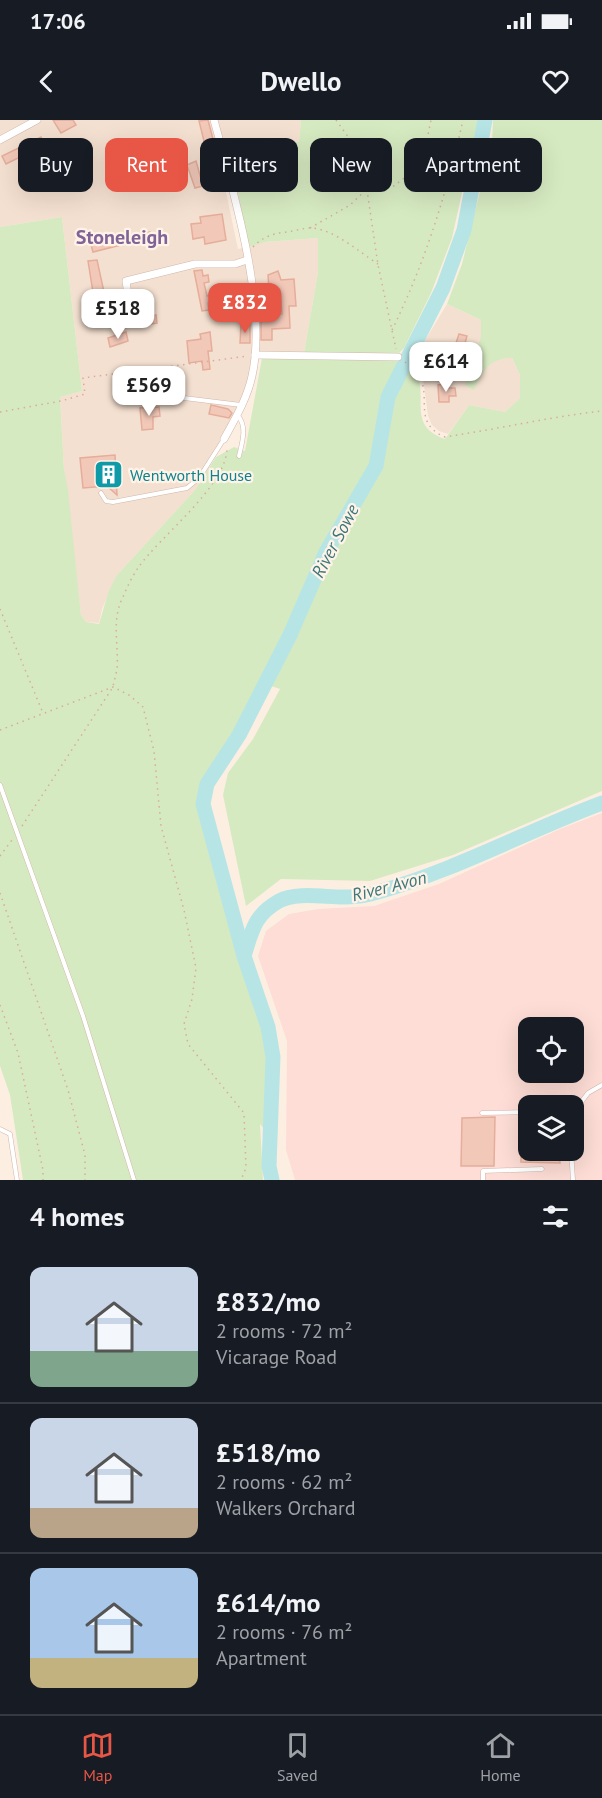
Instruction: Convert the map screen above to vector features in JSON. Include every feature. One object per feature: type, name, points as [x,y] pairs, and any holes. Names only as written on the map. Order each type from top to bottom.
[{"type":"street","points":[[0,140],[29,122],[37,120]]},
{"type":"street","points":[[214,120],[246,257],[256,327],[255,355],[250,385],[242,406],[224,439]]},
{"type":"street","points":[[128,295],[126,281],[195,264],[235,264],[246,257]]},
{"type":"street","points":[[255,355],[400,358]]},
{"type":"lane","points":[[176,397],[242,406]]},
{"type":"lane","points":[[237,415],[242,421],[243,433],[239,456]]},
{"type":"lane","points":[[101,493],[106,501],[113,502],[187,488],[199,478],[224,439]]},
{"type":"lane","points":[[0,785],[83,1016],[134,1180]]},
{"type":"lane","points":[[584,1098],[588,1093],[602,1085]]},
{"type":"lane","points":[[482,1113],[518,1112]]},
{"type":"lane","points":[[0,1129],[10,1134],[17,1180]]},
{"type":"lane","points":[[572,1161],[573,1180]]},
{"type":"lane","points":[[483,1180],[483,1171],[542,1170]]},
{"type":"path","points":[[336,120],[349,138]]},
{"type":"path","points":[[392,186],[413,171],[422,161],[430,120]]},
{"type":"path","points":[[392,331],[418,272],[442,200],[463,120]]},
{"type":"path","points":[[310,228],[350,205],[364,192]]},
{"type":"path","points":[[369,192],[378,265],[392,331],[400,358],[413,368],[422,381],[425,416],[429,427],[445,437],[487,431],[554,416],[602,411]]},
{"type":"path","points":[[246,257],[262,238],[277,233],[310,228],[340,240],[378,265]]},
{"type":"path","points":[[0,412],[61,401],[84,394],[83,378],[255,355]]},
{"type":"path","points":[[0,855],[18,832],[113,687],[117,669],[115,631],[121,600],[139,567],[199,500],[221,469],[226,459],[227,449],[224,439]]},
{"type":"path","points":[[0,609],[44,713]]},
{"type":"path","points":[[0,730],[113,687],[129,695],[143,707],[154,751],[161,826],[184,910],[196,968],[192,999],[184,1024],[188,1044],[244,1113],[246,1168],[241,1180]]},
{"type":"path","points":[[0,893],[68,1090],[85,1155],[85,1180]]},
{"type":"path","points":[[0,1005],[18,1053],[43,1170],[43,1180]]},
{"type":"shaded area","points":[[0,120],[301,120],[299,142],[298,138],[200,138],[200,192],[226,192],[238,249],[265,242],[318,238],[318,272],[304,353],[262,351],[255,355],[252,376],[206,474],[195,490],[116,576],[102,609],[99,623],[86,622],[81,615],[64,469],[60,397],[82,391],[62,217],[0,227]]},
{"type":"shaded area","points":[[447,304],[489,324],[512,358],[520,375],[520,398],[505,412],[469,405],[448,434],[432,425],[428,416],[423,378],[412,362]]},
{"type":"shaded area","points":[[602,813],[602,1180],[295,1180],[286,1150],[287,1041],[258,956],[266,931],[289,914],[318,909],[374,906],[439,884],[560,829]]},
{"type":"green space","points":[[301,120],[478,120],[474,138],[404,138],[404,192],[462,192],[452,238],[431,293],[404,348],[398,354],[304,353],[318,272],[318,238],[265,242],[249,247],[238,192],[298,192]]},
{"type":"green space","points":[[493,120],[602,120],[602,791],[453,855],[370,881],[281,879],[246,906],[223,795],[228,773],[253,739],[280,689],[265,684],[239,735],[207,784],[203,804],[244,956],[268,1027],[273,1057],[270,1136],[260,1124],[263,1180],[23,1180],[10,1095],[0,1066],[0,227],[62,217],[82,391],[60,397],[64,469],[81,615],[86,622],[99,624],[108,593],[116,576],[195,490],[216,457],[234,447],[245,451],[262,358],[400,359],[411,367],[418,377],[425,425],[432,433],[445,439],[469,405],[505,412],[520,398],[520,375],[512,358],[492,363],[474,390],[465,385],[481,337],[481,320],[447,304],[462,264],[480,192],[542,192],[542,138],[492,138]]},
{"type":"building","points":[[53,120],[73,120],[76,125],[61,133]]},
{"type":"building","points":[[208,120],[213,138],[203,138],[199,121]]},
{"type":"building","points":[[18,148],[18,158],[6,164],[2,156]]},
{"type":"building","points":[[196,161],[200,187],[195,188],[188,165]]},
{"type":"building","points":[[222,214],[226,240],[205,244],[204,237],[193,239],[191,224],[201,223],[200,217]]},
{"type":"building","points":[[150,232],[152,239],[143,240],[143,244],[134,245],[133,242],[93,252],[91,245],[96,244],[95,240]]},
{"type":"building","points":[[97,260],[104,292],[101,293],[104,309],[96,311],[88,261]]},
{"type":"building","points":[[202,270],[203,276],[208,275],[209,282],[204,283],[207,296],[211,295],[213,302],[208,303],[209,310],[202,311],[194,271]]},
{"type":"building","points":[[278,271],[281,280],[294,279],[296,306],[289,306],[290,328],[272,329],[272,340],[261,340],[261,314],[282,314],[280,290],[269,290],[268,275]]},
{"type":"building","points":[[148,315],[149,317],[156,315],[157,323],[122,328],[121,320]]},
{"type":"building","points":[[241,325],[250,325],[250,343],[240,343]]},
{"type":"building","points":[[126,332],[128,341],[110,347],[108,338]]},
{"type":"building","points":[[210,332],[212,351],[208,351],[210,369],[203,370],[202,361],[189,363],[187,341],[201,339],[200,334]]},
{"type":"building","points":[[459,334],[467,336],[456,374],[447,371]]},
{"type":"building","points":[[446,384],[447,388],[455,388],[456,396],[449,396],[449,402],[439,402],[438,385]]},
{"type":"building","points":[[211,405],[228,409],[232,413],[229,418],[209,414]]},
{"type":"building","points":[[159,407],[160,416],[153,417],[153,429],[142,430],[140,408]]},
{"type":"building","points":[[115,455],[117,495],[107,486],[83,488],[80,458]]},
{"type":"building","points":[[495,1117],[494,1166],[461,1166],[462,1118]]},
{"type":"building","points":[[560,1161],[560,1163],[521,1162]]},
{"type":"waterway","name":"River Sowe","points":[[272,1180],[269,1166],[273,1057],[268,1027],[244,956],[203,804],[207,784],[239,735],[290,635],[326,552],[376,466],[388,397],[443,288],[464,230],[485,120]]},
{"type":"waterway","name":"River Avon","points":[[244,956],[259,918],[271,906],[286,898],[295,896],[351,897],[374,893],[463,862],[602,803]]},
{"type":"place","name":"Wentworth House","points":[[109,475]]},
{"type":"district","name":"Stoneleigh","points":[[122,237]]}]
